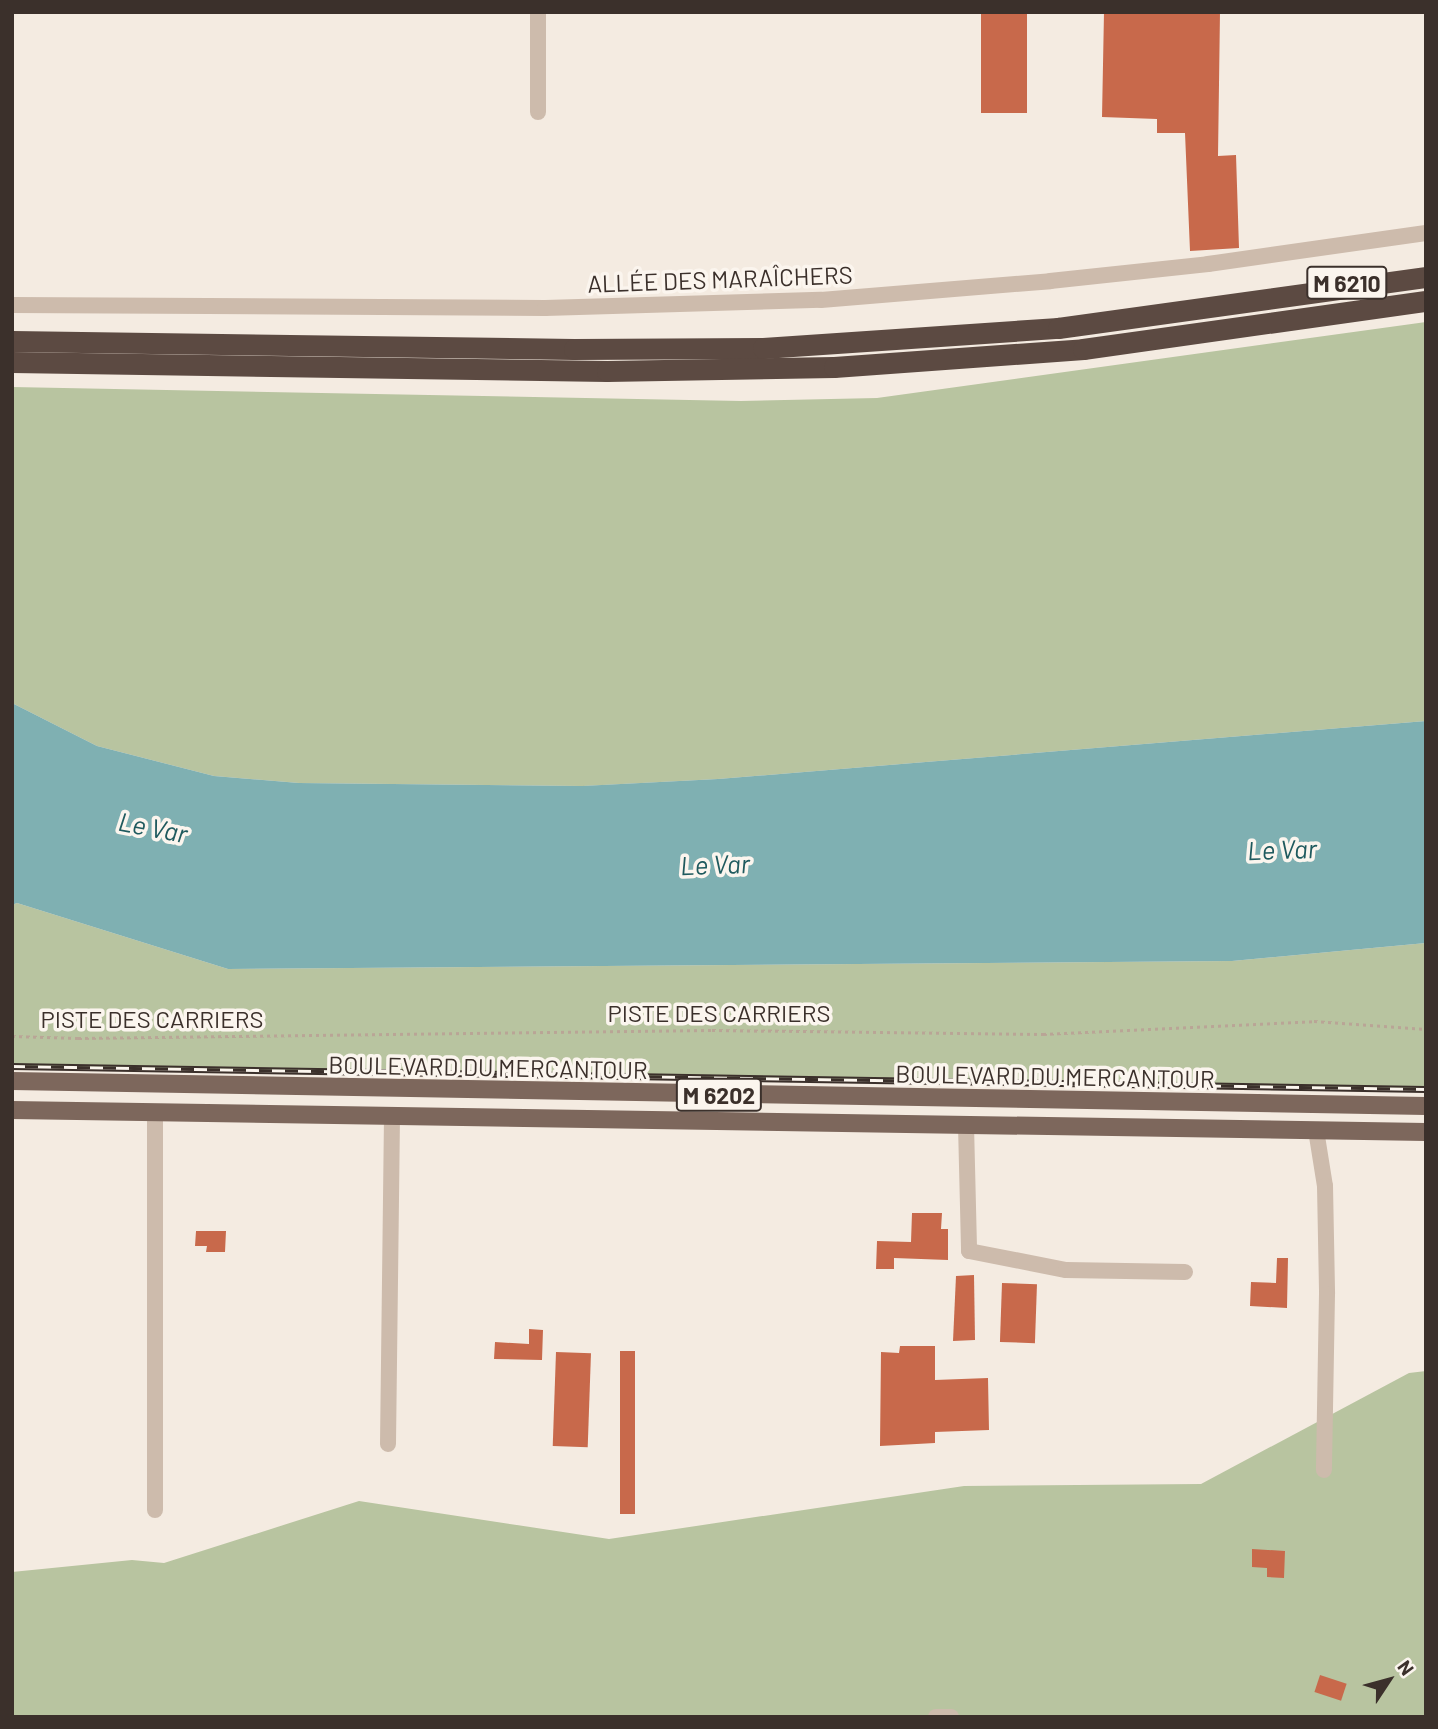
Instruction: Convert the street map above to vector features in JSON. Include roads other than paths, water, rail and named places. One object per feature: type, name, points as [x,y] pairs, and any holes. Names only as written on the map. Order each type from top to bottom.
[{"type":"highway","name":"M 6210","points":[[1268,299],[1426,267]]},
{"type":"highway","points":[[12,341],[574,349],[763,348],[1058,328],[1426,277]]},
{"type":"highway","points":[[12,362],[607,371],[834,367],[1083,349],[1426,301]]},
{"type":"main road","name":"BOULEVARD DU MERCANTOUR","points":[[12,1081],[1426,1106]]},
{"type":"main road","name":"BOULEVARD DU MERCANTOUR","points":[[12,1110],[1426,1132]]},
{"type":"street","points":[[538,12],[538,112]]},
{"type":"street","name":"ALLÉE DES MARAÎCHERS","points":[[12,305],[545,308],[807,300],[1051,281],[1208,264],[1426,233]]},
{"type":"street","points":[[155,1113],[155,1510]]},
{"type":"street","points":[[388,1444],[392,1116]]},
{"type":"street","points":[[966,1125],[969,1251],[1066,1270],[1185,1272]]},
{"type":"street","points":[[1317,1130],[1325,1200],[1324,1470]]},
{"type":"street","points":[[936,1717],[951,1717]]},
{"type":"water","name":"Le Var","points":[[12,703],[97,746],[214,776],[299,783],[582,786],[718,779],[1426,721],[1426,943],[1232,961],[228,969],[17,903],[12,905]]},
{"type":"railway","points":[[12,1066],[1426,1089]]}]
